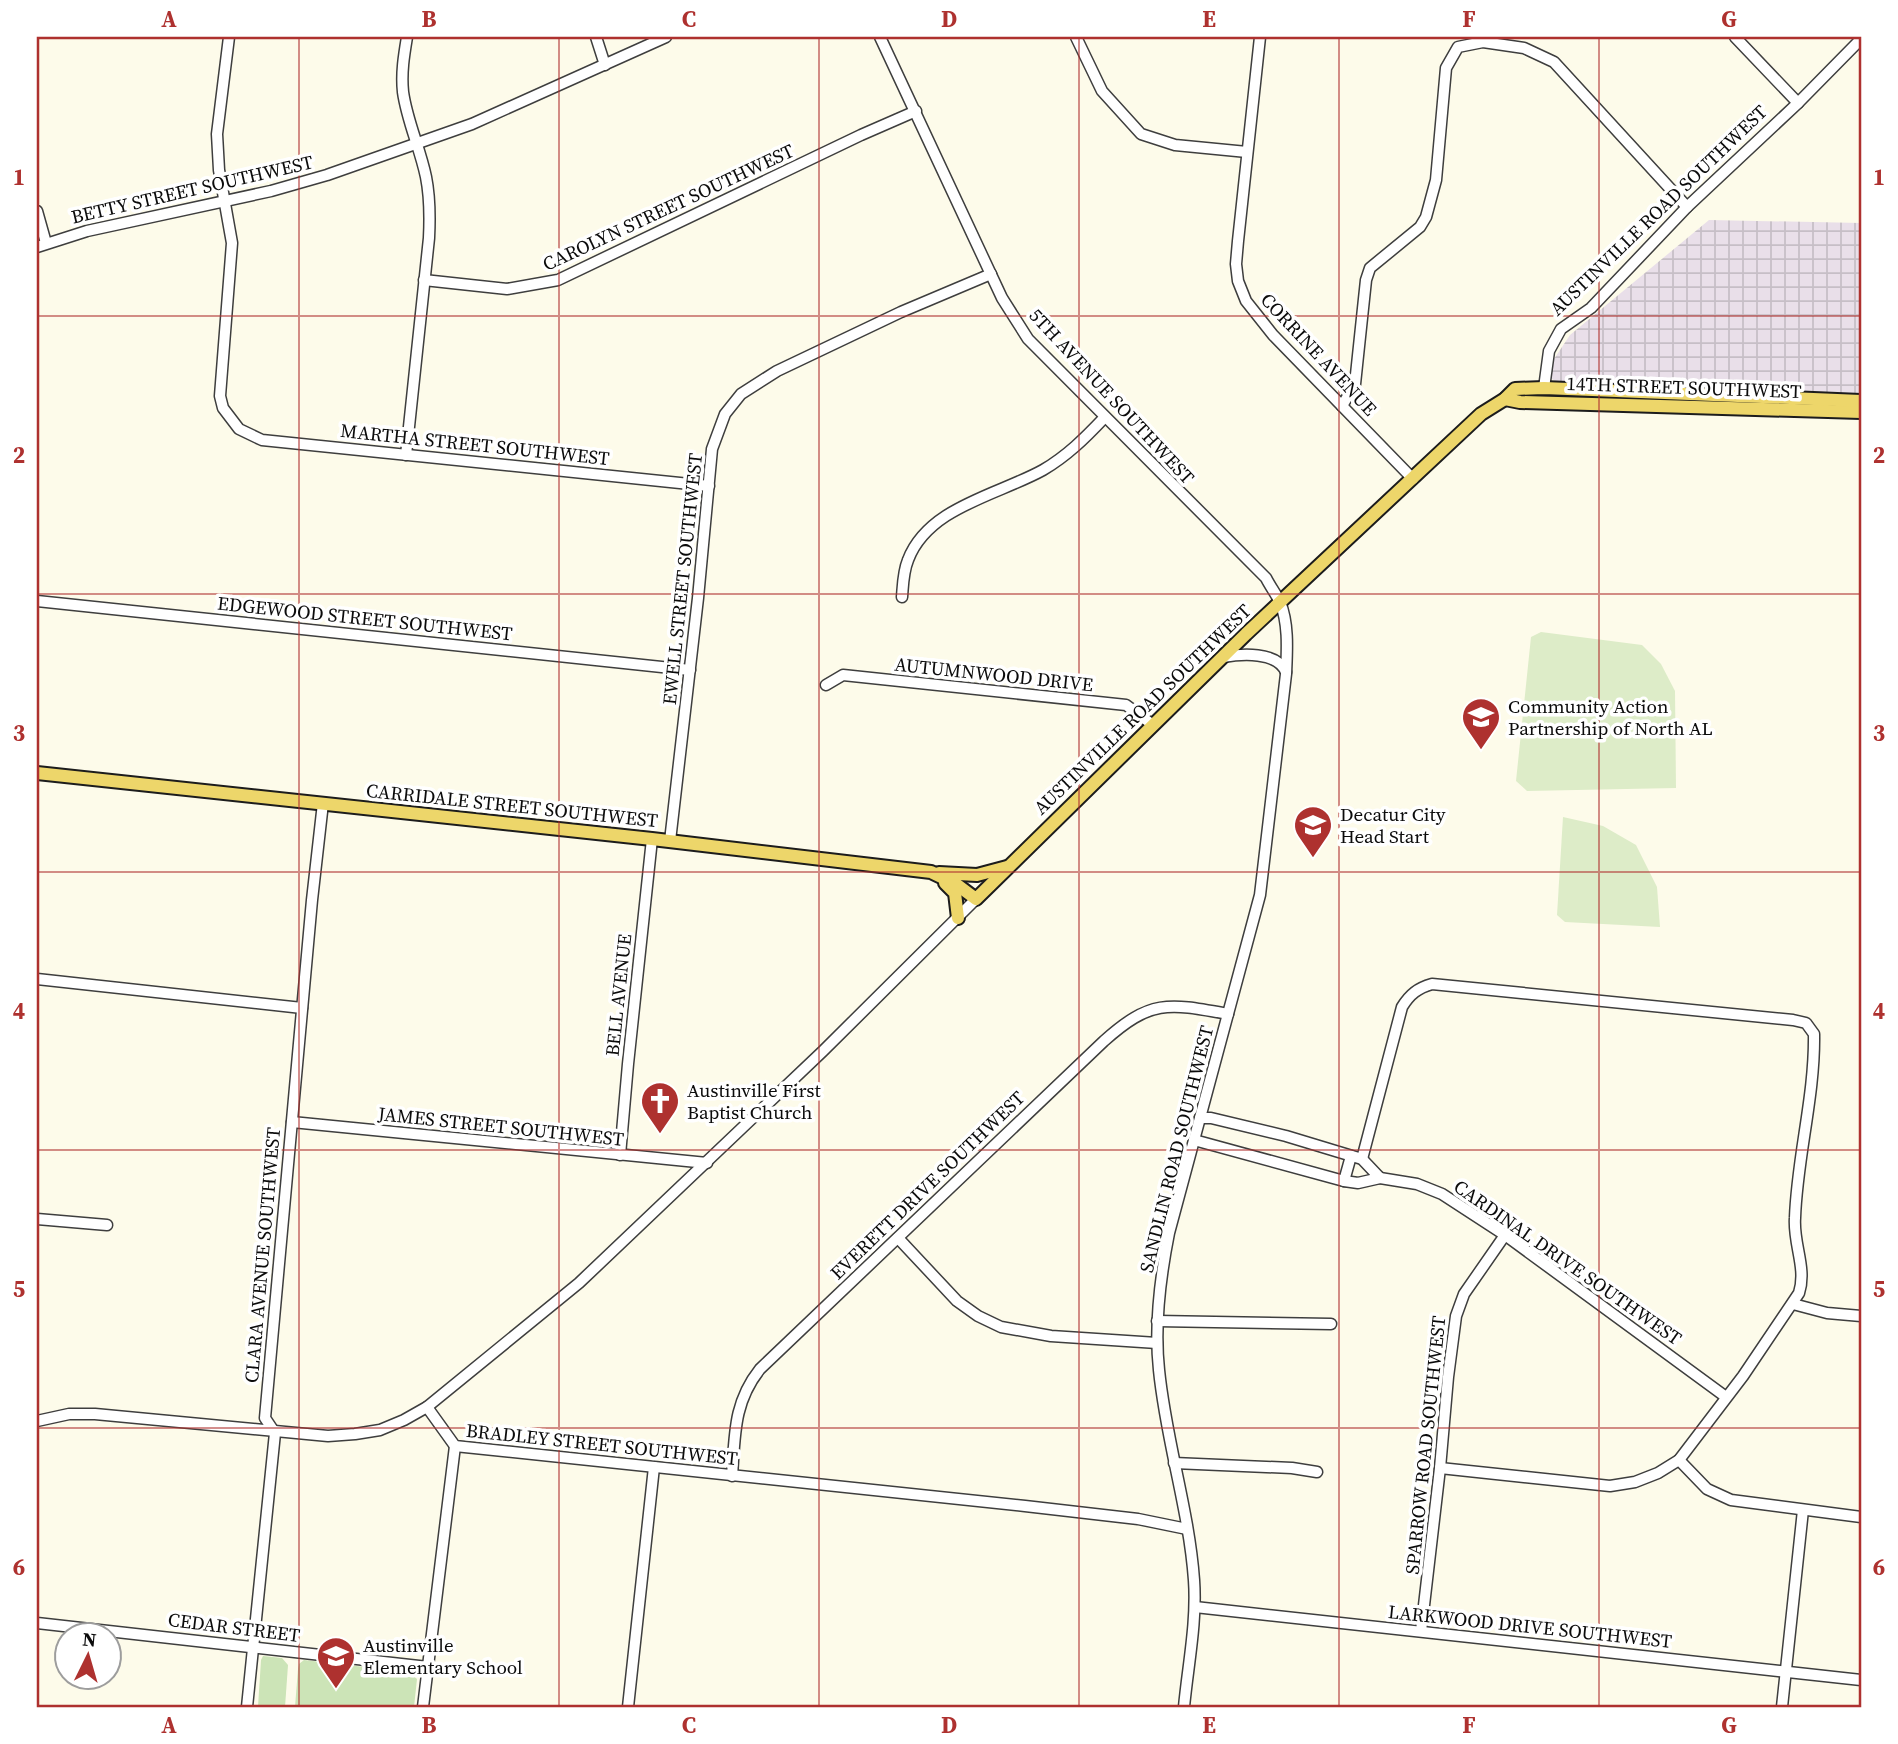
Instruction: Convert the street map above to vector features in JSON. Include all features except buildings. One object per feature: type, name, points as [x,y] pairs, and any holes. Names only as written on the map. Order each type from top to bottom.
[{"type":"main road","name":"AUSTINVILLE ROAD SOUTHWEST","points":[[976,899],[1223,657],[1481,414],[1506,399],[1515,389],[1544,388]]},
{"type":"main road","name":"14TH STREET SOUTHWEST","points":[[1544,388],[1861,401]]},
{"type":"main road","name":"14TH STREET SOUTHWEST","points":[[1506,399],[1520,402],[1861,412]]},
{"type":"main road","name":"CARRIDALE STREET SOUTHWEST","points":[[37,773],[931,872],[956,884],[976,899]]},
{"type":"main road","points":[[931,872],[977,875],[1008,867]]},
{"type":"main road","points":[[931,872],[955,893],[958,918]]},
{"type":"street","points":[[225,201],[217,134],[229,37]]},
{"type":"street","points":[[406,455],[430,211],[426,176],[403,93],[407,37]]},
{"type":"street","points":[[596,37],[605,65]]},
{"type":"street","name":"BETTY STREET SOUTHWEST","points":[[42,245],[117,223],[295,185],[416,145],[492,115],[666,37]]},
{"type":"street","name":"5TH AVENUE SOUTHWEST","points":[[880,37],[1007,309],[1028,339],[1265,578],[1280,603]]},
{"type":"street","points":[[1076,37],[1102,91],[1141,134],[1175,145],[1247,152]]},
{"type":"street","name":"CORRINE AVENUE","points":[[1260,37],[1236,264],[1238,281],[1246,301],[1273,335],[1413,479]]},
{"type":"street","points":[[1735,37],[1798,103]]},
{"type":"street","name":"AUSTINVILLE ROAD SOUTHWEST","points":[[1544,388],[1549,351],[1561,329],[1591,307],[1687,206],[1798,103],[1861,39]]},
{"type":"street","points":[[1342,406],[1355,384],[1366,280],[1370,268],[1420,227],[1426,217],[1436,180],[1446,68],[1458,47],[1483,43],[1524,48],[1554,62],[1687,206]]},
{"type":"street","name":"CAROLYN STREET SOUTHWEST","points":[[424,280],[507,289],[558,280],[916,111]]},
{"type":"street","name":"MARTHA STREET SOUTHWEST","points":[[225,201],[232,257],[220,396],[223,408],[239,429],[262,440],[709,486]]},
{"type":"street","points":[[37,211],[42,245]]},
{"type":"street","name":"EWELL STREET SOUTHWEST","points":[[670,841],[709,486],[716,437],[726,414],[741,394],[777,371],[913,307],[991,274]]},
{"type":"street","points":[[902,597],[908,558],[930,528],[962,508],[1063,458],[1104,418]]},
{"type":"street","name":"EDGEWOOD STREET SOUTHWEST","points":[[37,601],[690,670]]},
{"type":"street","name":"SANDLIN ROAD SOUTHWEST","points":[[1184,1707],[1195,1607],[1194,1578],[1162,1394],[1157,1343],[1160,1281],[1169,1233],[1260,895],[1286,674],[1287,643],[1280,603]]},
{"type":"street","points":[[1223,657],[1244,655],[1265,658],[1280,663],[1286,674]]},
{"type":"street","name":"AUTUMNWOOD DRIVE","points":[[826,685],[843,675],[1126,705],[1153,725]]},
{"type":"street","name":"CLARA AVENUE SOUTHWEST","points":[[247,1707],[275,1433],[265,1418],[323,803]]},
{"type":"street","name":"BELL AVENUE","points":[[620,1155],[652,839]]},
{"type":"street","name":"AUSTINVILLE ROAD SOUTHWEST","points":[[427,1407],[561,1300],[707,1163],[976,899]]},
{"type":"street","points":[[37,979],[302,1008]]},
{"type":"street","points":[[1362,1159],[1402,1007],[1409,996],[1432,984],[1793,1020],[1806,1023],[1814,1034],[1795,1219],[1803,1281],[1793,1304],[1679,1460],[1658,1473],[1635,1482],[1610,1486],[1440,1468]]},
{"type":"street","name":"EVERETT DRIVE SOUTHWEST","points":[[732,1476],[737,1414],[752,1379],[805,1325],[1094,1050],[1132,1017],[1144,1012],[1169,1007],[1227,1014]]},
{"type":"street","points":[[1200,1118],[1211,1118],[1286,1136],[1362,1159],[1380,1178]]},
{"type":"street","name":"JAMES STREET SOUTHWEST","points":[[292,1122],[707,1163]]},
{"type":"street","name":"CARDINAL DRIVE SOUTHWEST","points":[[1194,1140],[1343,1181],[1359,1183],[1380,1178],[1417,1184],[1442,1194],[1505,1235],[1726,1398]]},
{"type":"street","points":[[1343,1181],[1350,1156]]},
{"type":"street","points":[[37,1219],[107,1225]]},
{"type":"street","name":"SPARROW ROAD SOUTHWEST","points":[[1421,1631],[1448,1377],[1460,1304],[1472,1280],[1505,1235]]},
{"type":"street","points":[[898,1238],[957,1301],[978,1316],[1001,1327],[1051,1336],[1157,1343]]},
{"type":"street","points":[[1793,1304],[1827,1313],[1861,1316]]},
{"type":"street","points":[[1157,1321],[1331,1324]]},
{"type":"street","points":[[37,1421],[69,1414],[95,1414],[328,1436],[355,1434],[392,1426],[427,1407]]},
{"type":"street","name":"BRADLEY STREET SOUTHWEST","points":[[427,1407],[455,1446],[1050,1509],[1187,1529]]},
{"type":"street","points":[[423,1707],[455,1446]]},
{"type":"street","points":[[1679,1460],[1707,1489],[1719,1496],[1744,1503],[1861,1517]]},
{"type":"street","points":[[1174,1463],[1317,1472]]},
{"type":"street","points":[[628,1707],[654,1467]]},
{"type":"street","points":[[1782,1707],[1803,1510]]},
{"type":"street","name":"LARKWOOD DRIVE SOUTHWEST","points":[[1195,1607],[1861,1680]]},
{"type":"street","name":"CEDAR STREET","points":[[37,1623],[428,1667]]},
{"type":"shaded area","points":[[1709,220],[1861,223],[1861,395],[1560,384],[1544,374],[1570,335]]},
{"type":"green space","points":[[1541,632],[1642,645],[1661,664],[1675,691],[1676,788],[1527,791],[1516,781],[1531,637]]},
{"type":"green space","points":[[1563,817],[1603,826],[1636,845],[1657,887],[1660,927],[1565,922],[1557,915]]},
{"type":"green space","points":[[263,1656],[282,1658],[288,1665],[285,1707],[258,1707]]},
{"type":"green space","name":"Austinville Elementary School","points":[[304,1660],[408,1672],[417,1679],[414,1707],[295,1707],[298,1669]]},
{"type":"place","name":"Community Action Partnership of North AL","points":[[1481,751]]},
{"type":"place","name":"Decatur City Head Start","points":[[1313,859]]},
{"type":"place","name":"Austinville First Baptist Church","points":[[660,1135]]},
{"type":"place","name":"Austinville Elementary School","points":[[336,1690]]}]
